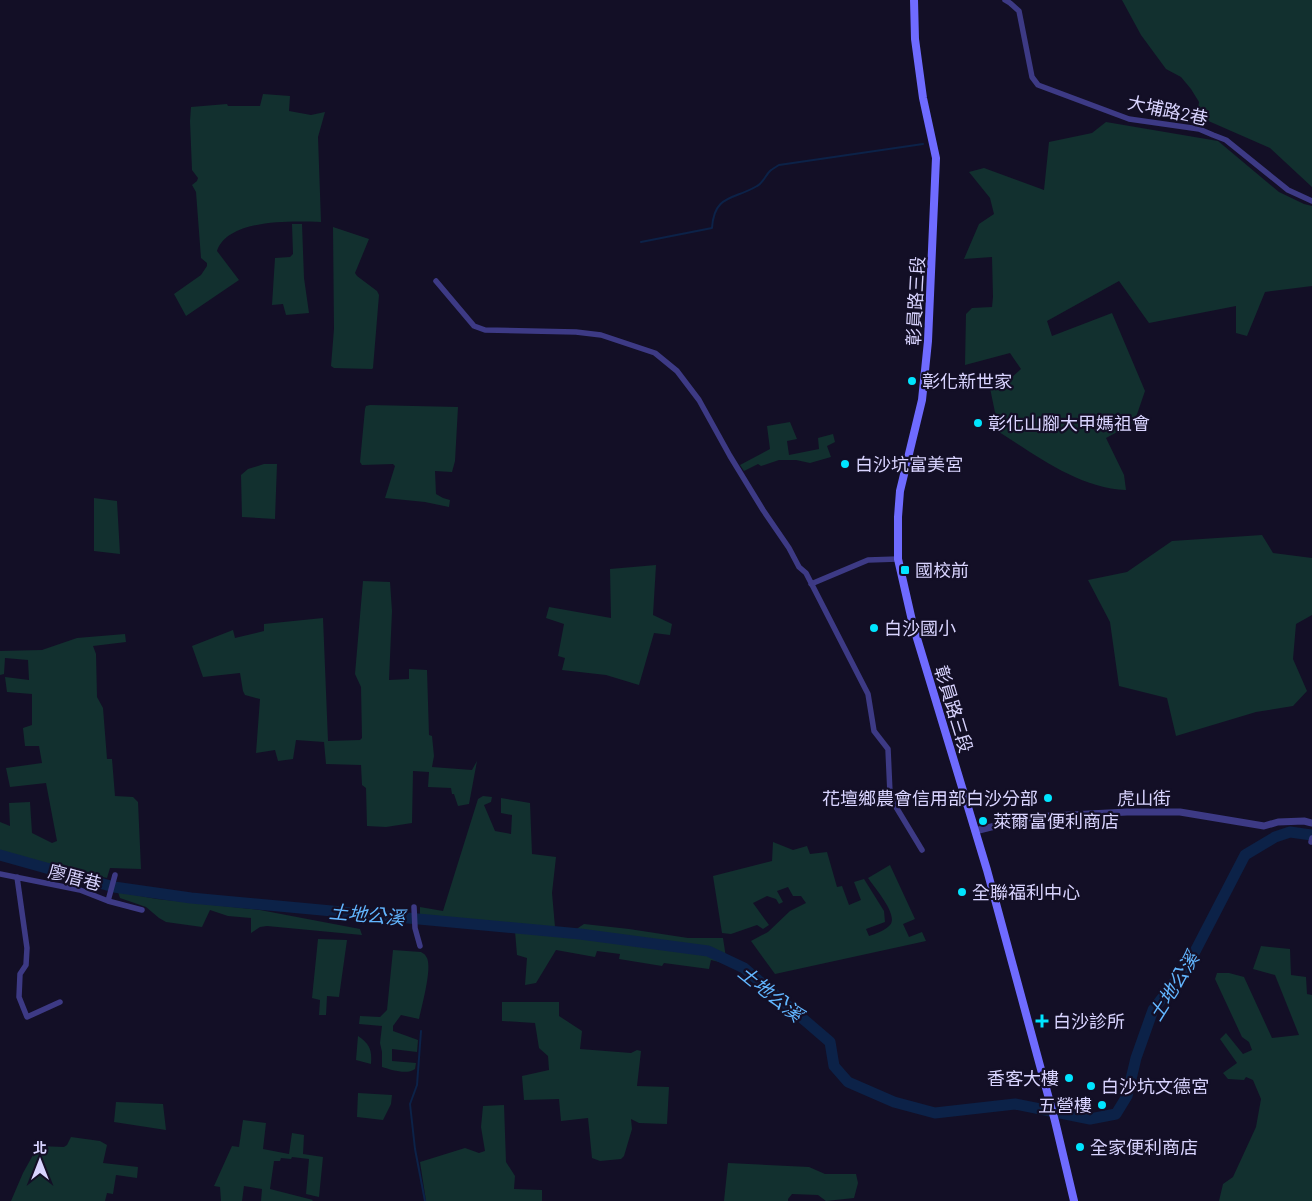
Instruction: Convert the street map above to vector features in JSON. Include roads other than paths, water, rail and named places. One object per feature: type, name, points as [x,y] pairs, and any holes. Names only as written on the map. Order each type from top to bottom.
[{"type":"main road","name":"彰員路三段","points":[[914,0],[915,39],[923,98],[936,158],[928,341],[922,400],[900,491],[898,559],[914,625],[975,831],[1047,1092],[1074,1201]]},
{"type":"street","name":"大埔路2巷","points":[[1005,0],[1019,11],[1032,77],[1038,85],[1129,120],[1199,129],[1226,140],[1288,190],[1312,201]]},
{"type":"street","points":[[436,281],[474,326],[479,328],[485,330],[576,332],[602,336],[655,353],[678,371],[699,400],[730,456],[811,584],[868,694],[874,731],[888,749],[890,793],[893,802],[922,850]]},
{"type":"street","points":[[811,584],[868,560],[898,559]]},
{"type":"street","name":"虎山街","points":[[975,831],[1032,817],[1127,812],[1180,812],[1264,826],[1278,822],[1304,821],[1312,824]]},
{"type":"street","name":"廖厝巷","points":[[0,874],[80,890],[108,902],[142,910]]},
{"type":"street","points":[[17,877],[26,948],[26,965],[20,974],[19,998],[27,1017],[60,1002]]},
{"type":"street","points":[[108,902],[114,877]]},
{"type":"street","points":[[414,911],[414,928],[420,946]]},
{"type":"waterway","points":[[641,242],[712,228],[714,217],[721,203],[759,185],[770,171],[779,165],[923,144]]},
{"type":"waterway","name":"土地公溪","points":[[0,855],[114,887],[191,898],[580,934],[708,951],[744,968],[830,1042],[834,1066],[848,1082],[894,1102],[935,1113],[1015,1104],[1090,1119],[1116,1114],[1127,1096],[1136,1058],[1153,1010],[1188,965],[1245,855],[1275,837],[1290,832],[1312,835]]},
{"type":"waterway","points":[[421,1031],[417,1085],[410,1104],[415,1149],[425,1201]]},
{"type":"place","name":"彰化新世家","points":[[912,381]]},
{"type":"place","name":"彰化山腳大甲媽祖會","points":[[978,423]]},
{"type":"place","name":"白沙坑富美宮","points":[[845,464]]},
{"type":"place","name":"國校前","points":[[905,570]]},
{"type":"place","name":"白沙國小","points":[[874,628]]},
{"type":"place","name":"花壇鄉農會信用部白沙分部","points":[[1048,798]]},
{"type":"place","name":"萊爾富便利商店","points":[[983,821]]},
{"type":"place","name":"全聯福利中心","points":[[962,892]]},
{"type":"place","name":"白沙診所","points":[[1042,1021]]},
{"type":"place","name":"香客大樓","points":[[1069,1078]]},
{"type":"place","name":"白沙坑文德宮","points":[[1091,1086]]},
{"type":"place","name":"五營樓","points":[[1102,1105]]},
{"type":"place","name":"全家便利商店","points":[[1080,1147]]}]
